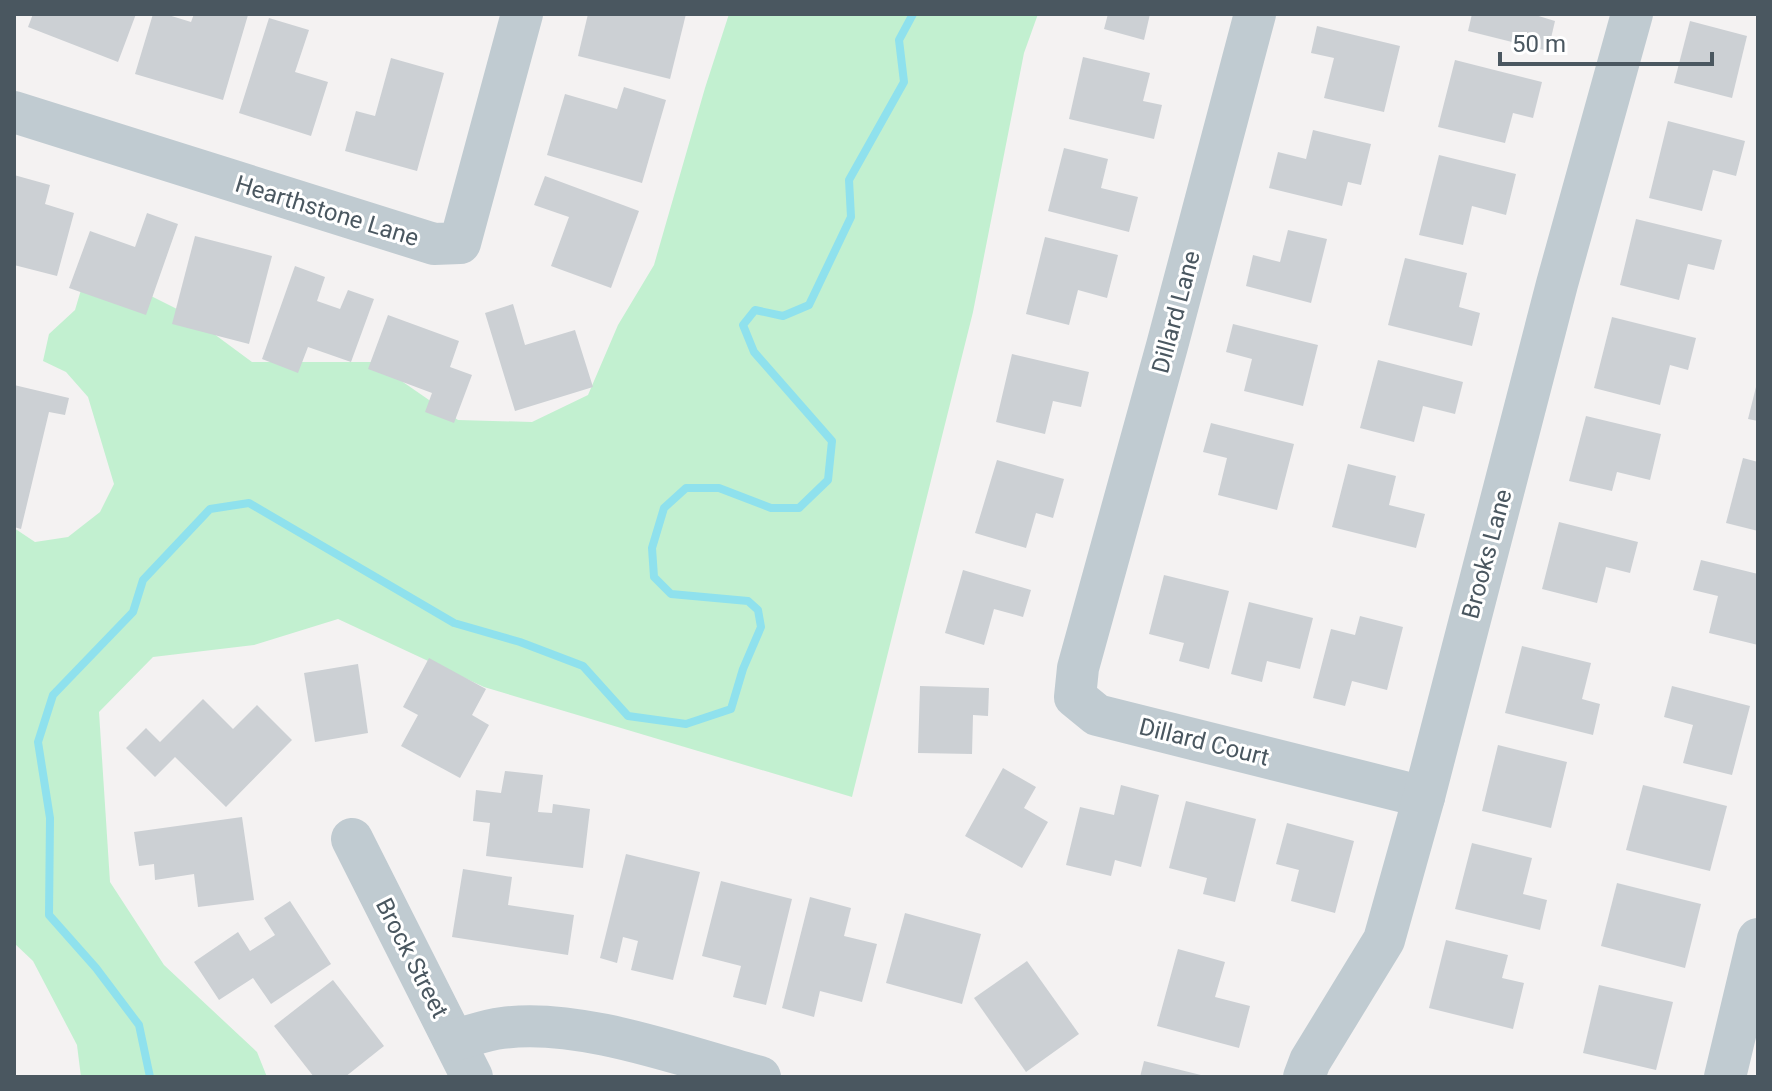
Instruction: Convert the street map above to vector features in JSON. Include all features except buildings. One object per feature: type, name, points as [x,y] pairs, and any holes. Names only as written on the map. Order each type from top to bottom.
[{"type":"street","name":"Hearthstone Lane","points":[[14,112],[434,244],[460,243],[522,14]]},
{"type":"street","name":"Dillard Lane","points":[[1094,610],[1255,14]]},
{"type":"street","name":"Brooks Lane","points":[[1304,1077],[1310,1061],[1384,940],[1553,299],[1632,14]]},
{"type":"street","name":"Dillard Court","points":[[1094,610],[1078,668],[1075,697],[1097,715],[1424,797]]},
{"type":"street","name":"Brock Street","points":[[352,839],[463,1059]]},
{"type":"street","points":[[1725,1077],[1758,939]]},
{"type":"street","points":[[463,1059],[502,1028],[540,1026],[588,1031],[760,1077]]},
{"type":"green space","points":[[729,14],[1038,14],[1024,53],[973,312],[852,797],[484,687],[338,619],[254,645],[153,657],[99,712],[110,882],[164,965],[257,1052],[267,1077],[81,1077],[77,1045],[33,961],[14,943],[14,528],[35,542],[68,537],[100,512],[114,484],[88,397],[66,372],[43,361],[49,334],[75,310],[86,273],[127,284],[187,314],[252,362],[374,362],[458,420],[532,422],[588,395],[618,325],[654,265]]},
{"type":"waterway","points":[[150,1077],[139,1025],[96,968],[49,915],[50,818],[38,742],[53,695],[133,612],[143,580],[210,509],[249,503],[454,623],[520,642],[583,666],[628,716],[686,724],[731,709],[743,669],[761,627],[758,610],[748,601],[671,594],[654,577],[652,548],[664,508],[686,488],[719,488],[771,508],[799,508],[828,480],[832,441],[754,352],[743,325],[755,310],[783,316],[809,305],[851,217],[849,180],[904,82],[899,40],[913,14]]}]
